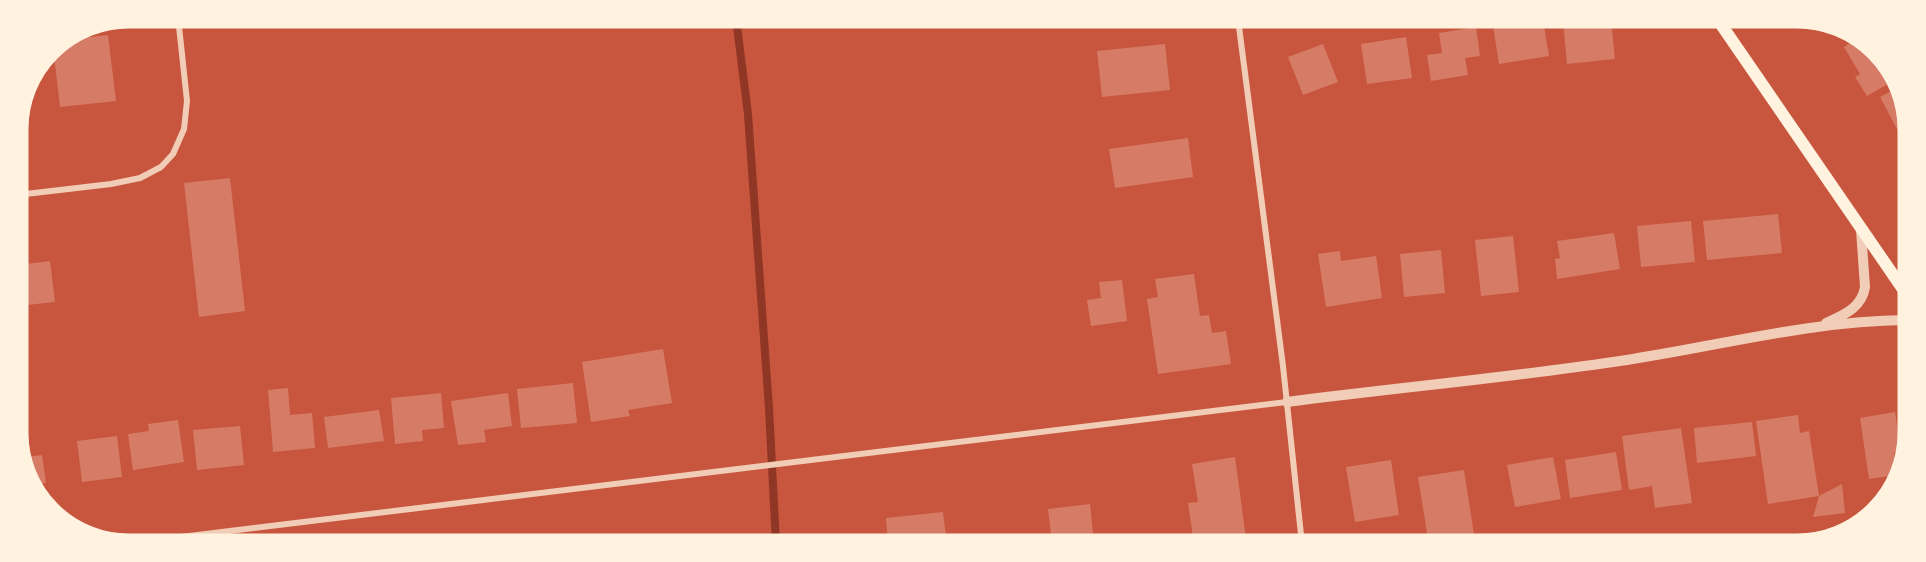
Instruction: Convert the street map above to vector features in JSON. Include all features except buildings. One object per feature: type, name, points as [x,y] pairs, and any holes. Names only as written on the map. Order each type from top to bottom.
[{"type":"main road","points":[[1723,27],[1899,285]]},
{"type":"street","points":[[27,194],[111,184],[140,178],[161,167],[173,154],[184,129],[187,101],[179,27]]},
{"type":"street","points":[[1239,27],[1287,402],[1301,535]]},
{"type":"street","points":[[1813,328],[1850,312],[1864,295],[1861,230]]},
{"type":"street","points":[[198,535],[1614,362],[1813,328],[1865,321],[1899,320]]},
{"type":"waterway","points":[[737,27],[748,114],[776,535]]}]
